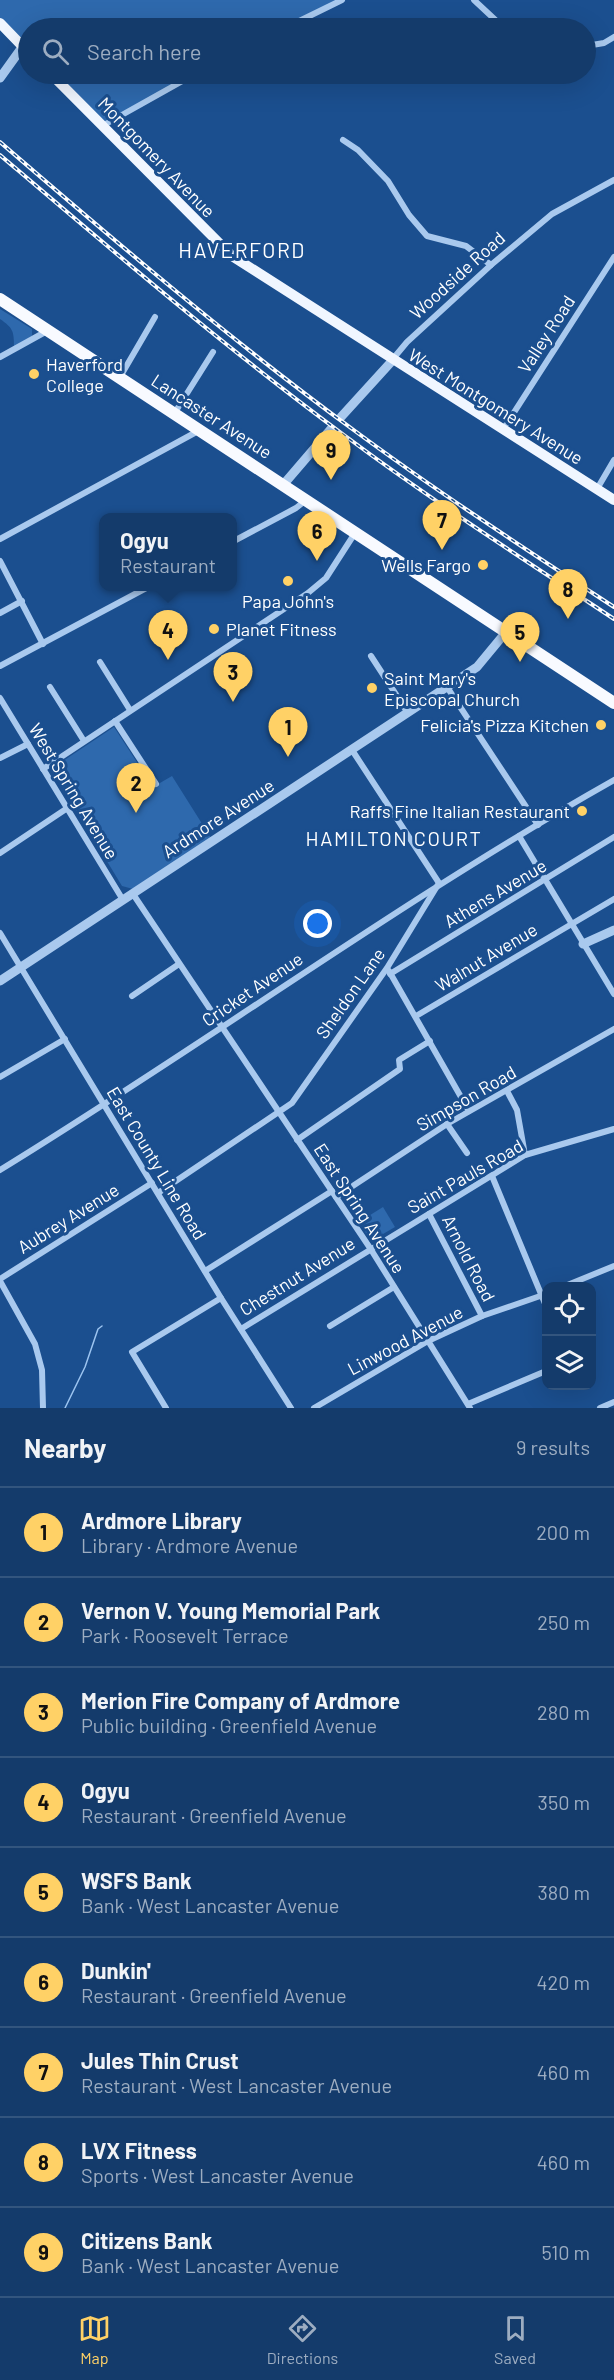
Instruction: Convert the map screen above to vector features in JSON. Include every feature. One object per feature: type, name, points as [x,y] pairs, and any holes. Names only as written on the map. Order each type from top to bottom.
[{"type":"highway","name":"Lancaster Avenue","points":[[0,300],[614,703]]},
{"type":"main road","points":[[0,23],[18,41]]},
{"type":"main road","name":"Montgomery Avenue","points":[[61,84],[232,256],[392,361]]},
{"type":"main road","name":"West Montgomery Avenue","points":[[392,361],[504,428],[614,500]]},
{"type":"street","points":[[305,18],[342,0]]},
{"type":"street","points":[[474,0],[493,18]]},
{"type":"street","points":[[596,44],[604,43],[614,37]]},
{"type":"street","points":[[0,78],[18,58]]},
{"type":"street","points":[[104,125],[177,84]]},
{"type":"street","points":[[343,140],[358,150],[388,181],[409,214],[427,236],[466,246],[491,265]]},
{"type":"street","name":"Woodside Road","points":[[341,417],[407,342],[491,265],[552,214],[614,180]]},
{"type":"street","name":"Valley Road","points":[[504,428],[614,257]]},
{"type":"street","points":[[120,378],[155,317]]},
{"type":"street","points":[[0,357],[48,331]]},
{"type":"street","points":[[174,414],[213,352]]},
{"type":"street","points":[[284,485],[331,429]]},
{"type":"street","points":[[0,539],[200,430]]},
{"type":"street","points":[[597,489],[614,460]]},
{"type":"street","points":[[237,539],[296,508],[306,500]]},
{"type":"street","points":[[43,769],[326,579],[355,532]]},
{"type":"street","points":[[0,561],[43,644]]},
{"type":"street","points":[[0,666],[141,591]]},
{"type":"street","points":[[0,613],[21,601]]},
{"type":"street","name":"Ardmore Avenue","points":[[0,981],[477,667],[506,632]]},
{"type":"street","points":[[371,656],[408,713]]},
{"type":"street","points":[[100,662],[130,710]]},
{"type":"street","points":[[50,687],[84,741]]},
{"type":"street","points":[[447,687],[538,825]]},
{"type":"street","name":"West Spring Avenue","points":[[0,698],[123,900]]},
{"type":"street","points":[[115,720],[156,784]]},
{"type":"street","points":[[0,758],[28,744]]},
{"type":"street","points":[[352,750],[439,883]]},
{"type":"street","name":"Cricket Avenue","points":[[0,1170],[105,1106],[439,883],[614,780]]},
{"type":"street","points":[[0,853],[66,808]]},
{"type":"street","points":[[519,836],[614,994]]},
{"type":"street","name":"Athens Avenue","points":[[389,971],[546,881],[614,837]]},
{"type":"street","name":"Sheldon Lane","points":[[158,1193],[292,1103],[389,971],[439,883]]},
{"type":"street","name":"East Spring Avenue","points":[[133,894],[370,1248],[469,1406]]},
{"type":"street","name":"Walnut Avenue","points":[[416,1016],[614,899]]},
{"type":"street","points":[[583,944],[614,930]]},
{"type":"street","name":"East County Line Road","points":[[0,933],[221,1298],[291,1408]]},
{"type":"street","points":[[132,996],[179,964]]},
{"type":"street","points":[[389,971],[469,1111]]},
{"type":"street","name":"Simpson Road","points":[[336,1197],[447,1124],[614,1029]]},
{"type":"street","points":[[0,1077],[65,1039]]},
{"type":"street","points":[[297,1140],[400,1069],[399,1060],[430,1041]]},
{"type":"street","points":[[507,1091],[517,1110],[525,1155]]},
{"type":"street","points":[[447,1124],[467,1153]]},
{"type":"street","name":"Saint Pauls Road","points":[[370,1248],[525,1155],[614,1129]]},
{"type":"street","points":[[492,1176],[542,1290]]},
{"type":"street","name":"Aubrey Avenue","points":[[0,1280],[152,1183]]},
{"type":"street","points":[[206,1271],[332,1191]]},
{"type":"street","name":"Arnold Road","points":[[429,1214],[482,1316]]},
{"type":"street","name":"Chestnut Avenue","points":[[241,1329],[370,1248]]},
{"type":"street","points":[[577,1282],[614,1266]]},
{"type":"street","points":[[0,1280],[35,1344],[42,1370],[43,1408]]},
{"type":"street","points":[[330,1326],[394,1287]]},
{"type":"street","name":"Linwood Avenue","points":[[314,1408],[428,1341],[482,1316],[542,1296]]},
{"type":"street","points":[[166,1408],[132,1352],[221,1298]]},
{"type":"street","points":[[469,1406],[542,1373]]},
{"type":"street","points":[[600,1408],[614,1402]]},
{"type":"shaded area","points":[[0,0],[342,0],[305,18],[18,18],[18,40],[0,22]]},
{"type":"shaded area","points":[[62,84],[177,84],[104,125]]},
{"type":"shaded area","points":[[0,309],[32,329],[32,336],[14,347],[12,330],[0,319]]},
{"type":"shaded area","points":[[114,727],[153,787],[172,776],[211,838],[133,889],[122,886],[53,772],[54,767]]},
{"type":"shaded area","points":[[383,1207],[395,1227],[371,1241],[359,1222]]},
{"type":"waterway","points":[[65,1408],[85,1367],[98,1329],[102,1326]]},
{"type":"railway","points":[[0,142],[175,290],[309,397],[451,499],[614,607]]},
{"type":"railway","points":[[0,155],[171,300],[303,404],[413,485],[614,619]]},
{"type":"place","name":"Haverford College","points":[[34,374]]},
{"type":"place","name":"Citizens Bank","points":[[331,480]]},
{"type":"place","name":"Jules Thin Crust","points":[[442,550]]},
{"type":"place","name":"Dunkin'","points":[[317,561]]},
{"type":"place","name":"Wells Fargo","points":[[483,565]]},
{"type":"place","name":"Papa John's","points":[[288,581]]},
{"type":"place","name":"LVX Fitness","points":[[568,619]]},
{"type":"place","name":"Planet Fitness","points":[[214,629]]},
{"type":"place","name":"Ogyu","points":[[168,660]]},
{"type":"place","name":"WSFS Bank","points":[[520,662]]},
{"type":"place","name":"Saint Mary's Episcopal Church","points":[[372,688]]},
{"type":"place","name":"Merion Fire Company of Ardmore","points":[[233,702]]},
{"type":"place","name":"Felicia's Pizza Kitchen","points":[[601,725]]},
{"type":"place","name":"Ardmore Library","points":[[288,757]]},
{"type":"place","name":"Raffs Fine Italian Restaurant","points":[[582,811]]},
{"type":"place","name":"Vernon V. Young Memorial Park","points":[[136,813]]},
{"type":"district","name":"HAVERFORD","points":[[242,249]]},
{"type":"district","name":"HAMILTON COURT","points":[[394,838]]}]
